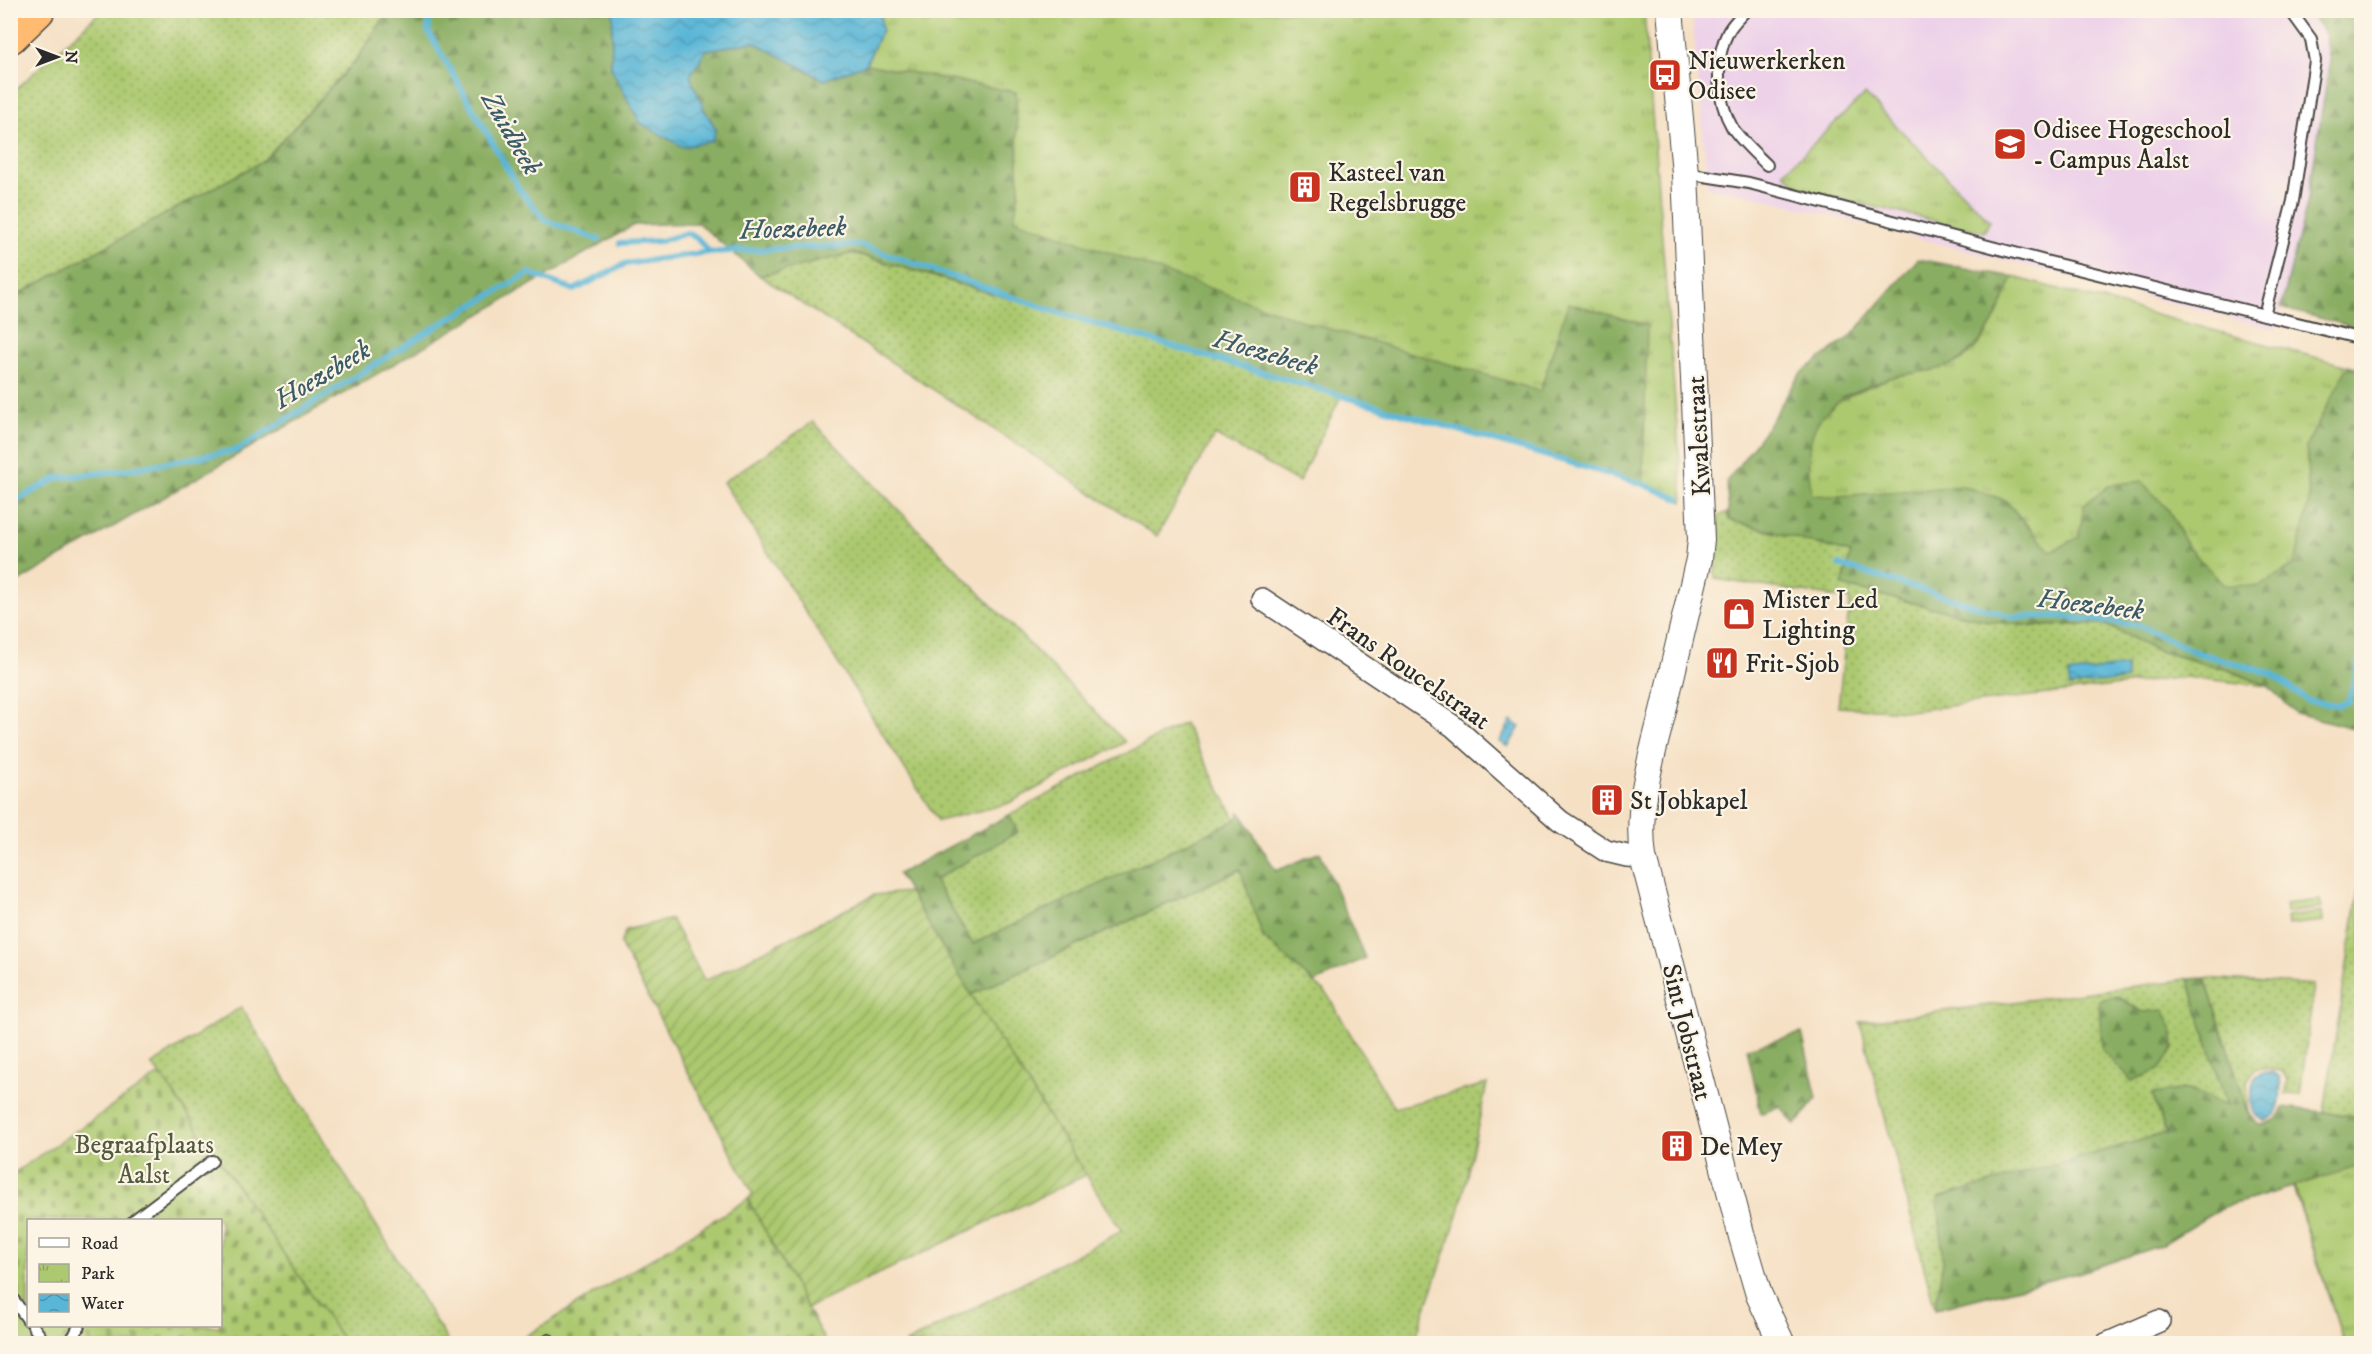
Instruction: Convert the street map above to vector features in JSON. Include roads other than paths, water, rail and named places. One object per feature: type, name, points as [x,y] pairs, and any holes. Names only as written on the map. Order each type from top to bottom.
[{"type":"highway","points":[[10,37],[38,10]]},
{"type":"street","name":"Kwalestraat","points":[[1643,856],[1641,820],[1647,777],[1700,559],[1701,539],[1685,173],[1670,10]]},
{"type":"street","name":"Frans Roucelstraat","points":[[1262,599],[1454,726],[1560,821],[1606,851],[1627,856],[1643,856]]},
{"type":"street","name":"Sint Jobstraat","points":[[1643,856],[1742,1237],[1760,1295],[1782,1344]]},
{"type":"street","points":[[2106,1344],[2159,1321]]},
{"type":"lane","points":[[1746,10],[1728,31],[1721,51],[1720,78],[1723,103],[1732,126],[1767,165]]},
{"type":"lane","points":[[2264,315],[2293,201],[2315,61],[2311,39],[2290,10]]},
{"type":"lane","points":[[1685,173],[1749,183],[2045,261],[2361,339]]},
{"type":"lane","points":[[137,1219],[212,1161]]},
{"type":"lane","points":[[10,1295],[27,1317]]},
{"type":"lane","points":[[34,1327],[46,1344]]},
{"type":"lane","points":[[66,1344],[78,1327]]},
{"type":"lane","points":[[543,1344],[549,1340],[552,1344]]},
{"type":"water","points":[[613,11],[880,11],[882,30],[866,64],[824,80],[754,42],[706,50],[690,76],[705,111],[716,129],[712,141],[683,147],[640,123],[611,68]]},
{"type":"water","points":[[2126,666],[2127,679],[2070,687],[2068,674]]},
{"type":"water","points":[[1511,721],[1520,727],[1508,747],[1499,742]]},
{"type":"water","points":[[2263,1072],[2273,1072],[2280,1077],[2279,1106],[2272,1117],[2266,1120],[2257,1116],[2252,1103],[2253,1082],[2257,1075]]},
{"type":"waterway","name":"Zuidbeek","points":[[431,10],[428,31],[519,189],[545,220],[599,240]]},
{"type":"waterway","name":"Zuidbeek","points":[[620,243],[661,241],[687,233],[697,238],[709,252]]},
{"type":"waterway","name":"Hoezebeek","points":[[10,504],[57,478],[126,470],[237,450],[437,326],[529,273],[574,290],[625,264],[709,252],[860,245],[1059,313],[1643,484],[1679,499]]},
{"type":"waterway","name":"Hoezebeek","points":[[1839,565],[2013,617],[2059,616],[2138,625],[2195,652],[2272,674],[2308,701],[2337,705],[2349,701],[2362,652]]},
{"type":"place","name":"Nieuwerkerken Odisee","points":[[1665,75]]},
{"type":"place","name":"Odisee Hogeschool - Campus Aalst","points":[[2010,144]]},
{"type":"place","name":"Kasteel van Regelsbrugge","points":[[1305,187]]},
{"type":"place","name":"Mister Led Lighting","points":[[1739,614]]},
{"type":"place","name":"Frit-Sjob","points":[[1722,663]]},
{"type":"place","name":"St Jobkapel","points":[[1607,800]]},
{"type":"place","name":"De Mey","points":[[1677,1146]]},
{"type":"park label","name":"Begraafplaats Aalst","points":[[144,1159]]}]
